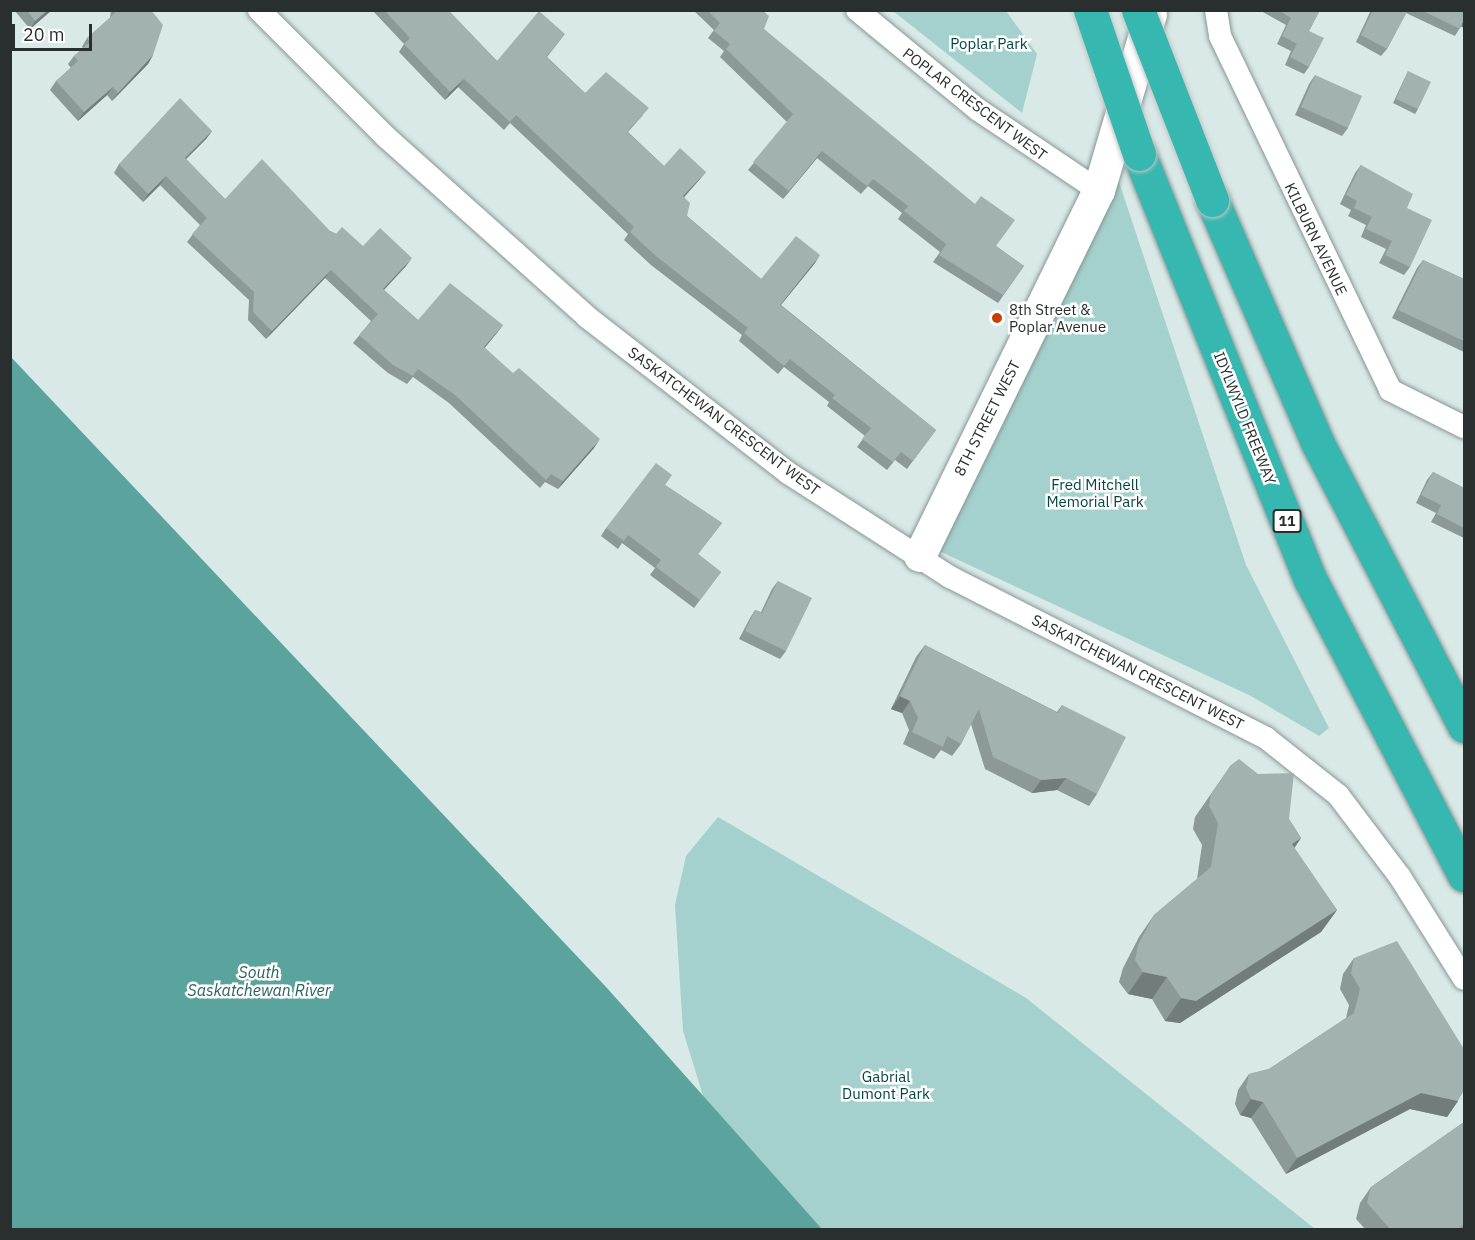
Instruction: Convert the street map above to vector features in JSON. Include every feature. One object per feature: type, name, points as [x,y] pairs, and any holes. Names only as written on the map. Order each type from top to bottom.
[{"type":"highway","name":"IDYLWYLD FREEWAY","points":[[1090,10],[1139,154],[1310,579],[1464,874]]},
{"type":"highway","points":[[1138,10],[1212,200],[1317,442],[1464,726]]},
{"type":"street","name":"SASKATCHEWAN CRESCENT WEST","points":[[259,10],[386,137],[587,317],[788,473],[950,577],[1170,685],[1275,745],[1338,795],[1400,877],[1464,979]]},
{"type":"street","name":"POPLAR CRESCENT WEST","points":[[857,10],[976,109],[1099,191]]},
{"type":"street","name":"8TH STREET WEST","points":[[920,556],[1099,191],[1152,10]]},
{"type":"street","name":"KILBURN AVENUE","points":[[1216,10],[1220,36],[1390,390],[1464,427]]},
{"type":"green space","name":"Poplar Park","points":[[893,11],[1006,11],[1037,54],[1022,113]]},
{"type":"green space","name":"Fred Mitchell Memorial Park","points":[[1115,170],[1246,565],[1329,728],[1319,736],[1251,696],[937,550]]},
{"type":"green space","name":"Gabrial Dumont Park","points":[[718,817],[1026,998],[1315,1229],[822,1229],[704,1099],[683,1031],[675,905],[686,856]]},
{"type":"water","name":"South Saskatchewan River","points":[[10,356],[607,988],[822,1229],[11,1229]]},
{"type":"building","points":[[27,10],[48,10],[35,21]]},
{"type":"building","points":[[116,10],[151,10],[163,25],[153,55],[118,93],[113,87],[84,112],[56,81],[78,61],[74,56],[90,42],[87,38]]},
{"type":"building","points":[[384,10],[448,10],[497,61],[539,11],[565,34],[546,57],[585,93],[606,72],[649,108],[627,132],[664,166],[680,148],[706,172],[683,196],[690,203],[687,216],[761,279],[796,236],[820,255],[780,305],[936,430],[913,461],[901,452],[893,462],[862,439],[871,428],[832,398],[835,395],[790,359],[784,366],[744,333],[748,328],[657,257],[630,232],[634,227],[516,115],[510,122],[464,79],[450,92],[404,44],[410,38]]},
{"type":"building","points":[[707,10],[762,10],[769,16],[764,29],[975,204],[981,196],[1015,220],[996,246],[1024,266],[1003,295],[939,255],[946,244],[904,211],[908,206],[873,179],[867,186],[822,151],[789,191],[753,162],[793,114],[726,49],[730,44],[714,31],[720,23]]},
{"type":"building","points":[[1278,10],[1320,10],[1309,31],[1324,38],[1309,67],[1290,57],[1297,44],[1282,36],[1291,18]]},
{"type":"building","points":[[1373,10],[1408,10],[1387,49],[1361,35]]},
{"type":"building","points":[[1421,10],[1464,10],[1464,19],[1460,29]]},
{"type":"building","points":[[1408,71],[1431,82],[1418,109],[1396,99]]},
{"type":"building","points":[[1315,75],[1362,96],[1348,128],[1301,107]]},
{"type":"building","points":[[180,98],[212,131],[185,158],[225,199],[262,159],[330,231],[336,234],[342,227],[363,246],[380,228],[412,258],[383,289],[418,320],[450,283],[503,325],[484,347],[513,373],[519,368],[600,439],[563,481],[551,474],[546,480],[455,395],[418,369],[413,376],[393,365],[359,335],[378,314],[331,270],[272,331],[253,312],[254,292],[192,234],[207,218],[166,176],[148,194],[119,164]]},
{"type":"building","points":[[1361,165],[1413,194],[1407,208],[1432,220],[1410,267],[1385,255],[1392,241],[1366,229],[1372,217],[1354,208],[1357,201],[1346,195]]},
{"type":"building","points":[[1423,260],[1464,279],[1464,341],[1398,310]]},
{"type":"building","points":[[656,463],[672,475],[665,485],[722,523],[698,554],[721,572],[700,600],[656,567],[661,560],[628,535],[624,541],[606,528]]},
{"type":"building","points":[[1433,472],[1464,488],[1464,528],[1437,514],[1441,505],[1421,495]]},
{"type":"building","points":[[778,581],[812,598],[786,651],[745,631],[755,610],[762,613]]},
{"type":"building","points":[[925,645],[1058,713],[1062,705],[1126,737],[1097,794],[1066,778],[1041,780],[993,757],[979,709],[961,744],[947,736],[943,747],[912,732],[918,718],[910,701],[900,696]]},
{"type":"building","points":[[1239,759],[1258,774],[1294,773],[1289,819],[1301,838],[1292,844],[1337,910],[1196,1001],[1181,998],[1167,977],[1143,972],[1135,960],[1138,945],[1154,915],[1211,867],[1218,823],[1209,806],[1211,794],[1231,765]]},
{"type":"building","points":[[1397,941],[1464,1049],[1464,1090],[1458,1101],[1421,1093],[1297,1158],[1263,1102],[1251,1099],[1246,1088],[1249,1074],[1269,1069],[1354,1013],[1360,989],[1351,973],[1354,958]]},
{"type":"building","points":[[1464,1122],[1464,1224],[1457,1230],[1391,1230],[1367,1203],[1371,1187]]},
{"type":"place","name":"8th Street & Poplar Avenue","points":[[997,318]]}]
